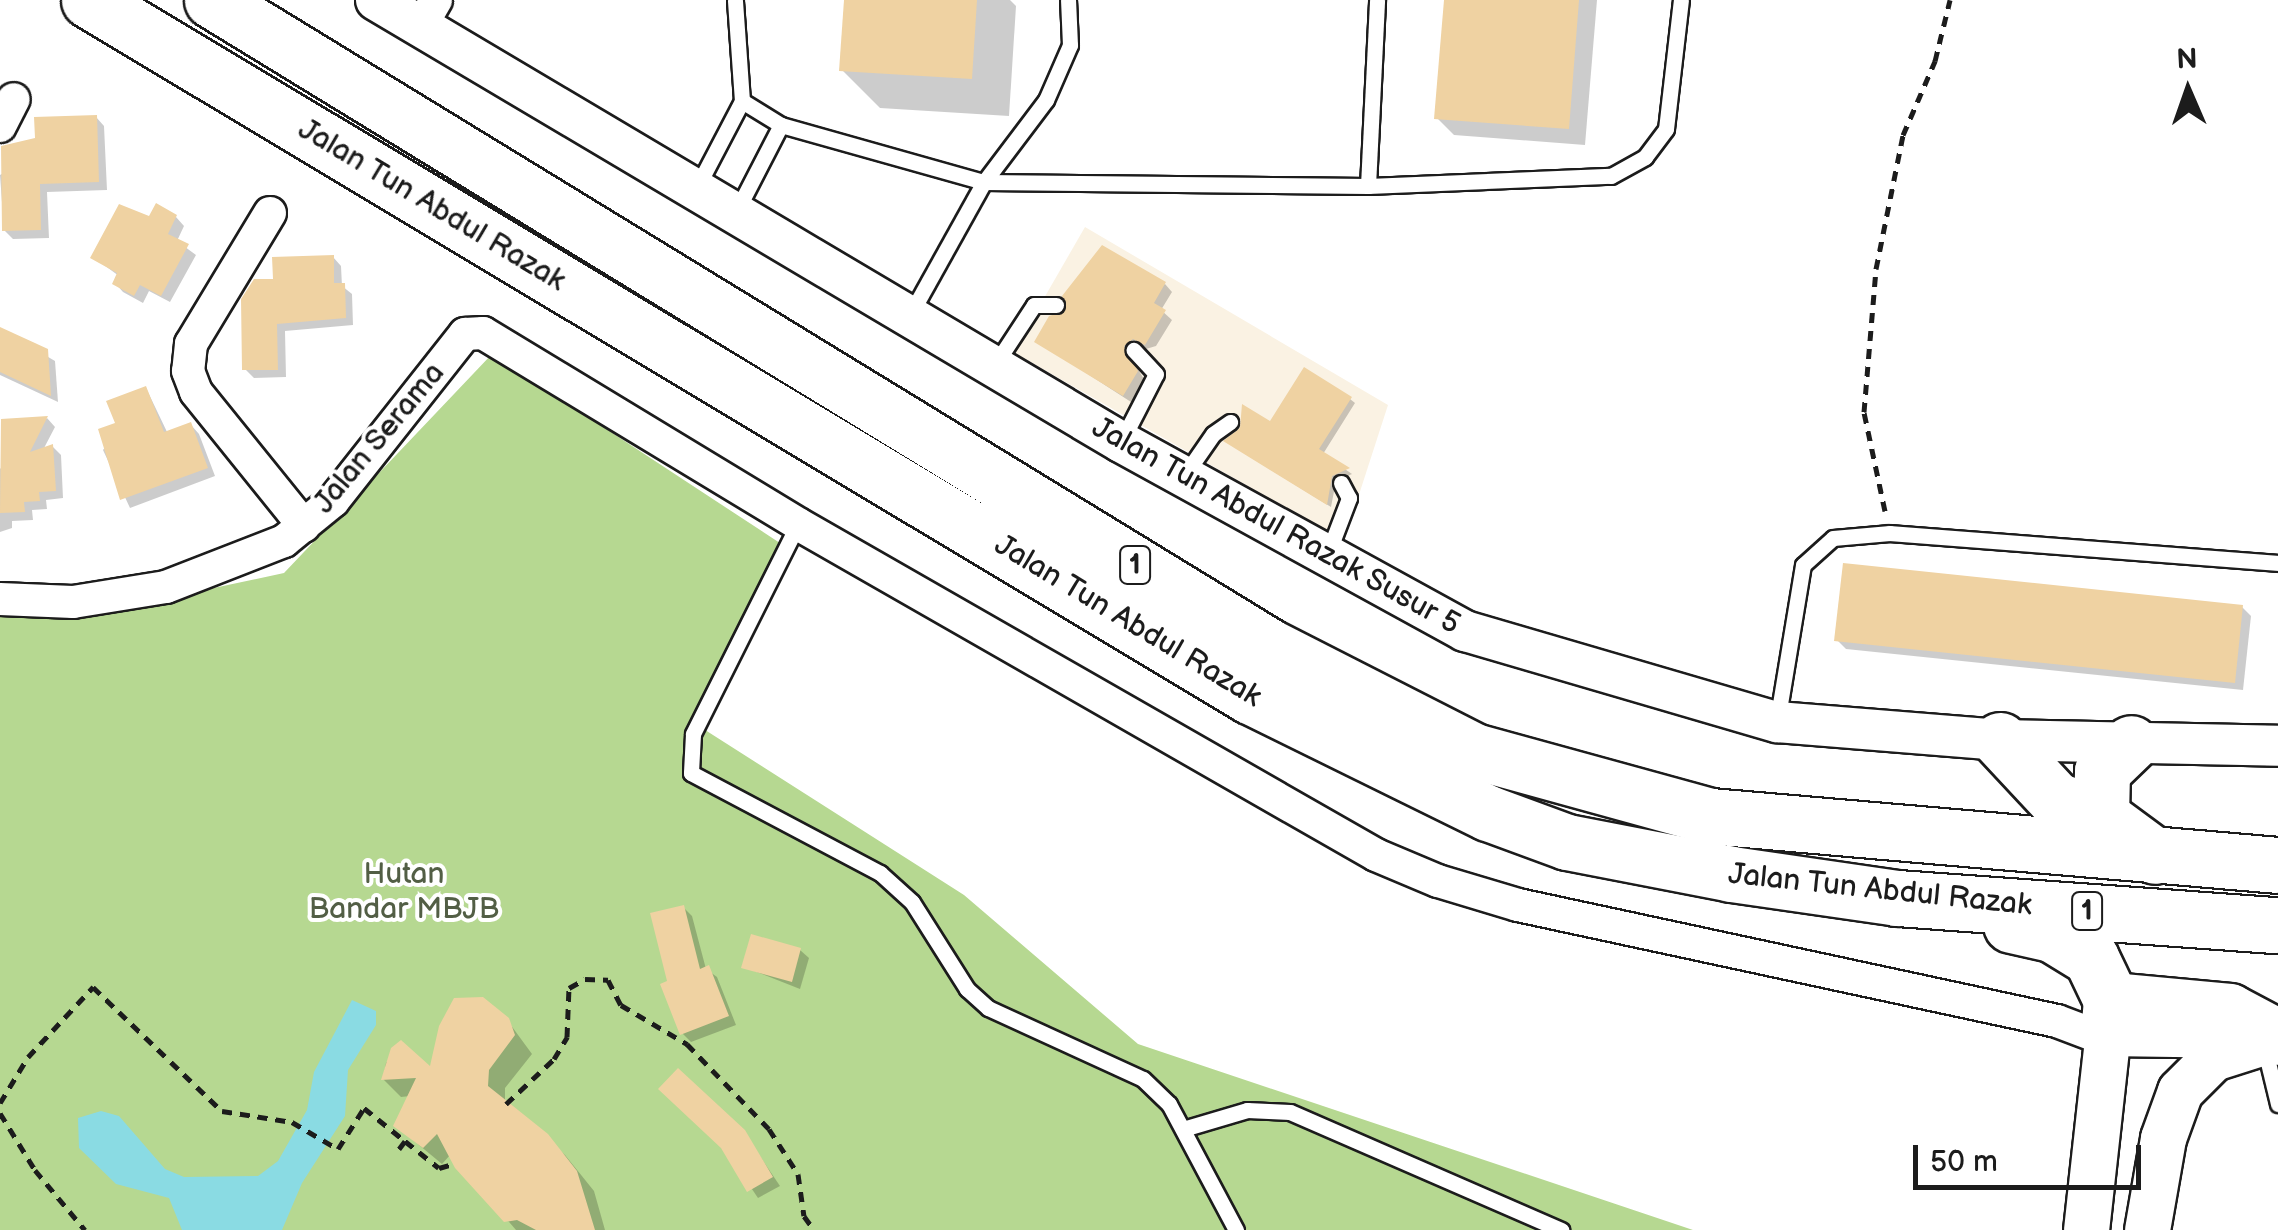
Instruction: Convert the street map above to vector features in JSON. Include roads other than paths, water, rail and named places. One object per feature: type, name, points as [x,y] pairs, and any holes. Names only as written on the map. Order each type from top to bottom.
[{"type":"highway","name":"Jalan Tun Abdul Razak","points":[[90,0],[1250,696],[1420,784],[1551,836],[1618,854],[1897,898],[2278,925]]},
{"type":"highway","name":"Jalan Tun Abdul Razak","points":[[212,0],[1270,647],[1458,744],[1525,770],[1710,816],[2158,858],[2278,864]]},
{"type":"highway","points":[[2000,740],[2056,800],[2101,816],[2158,858]]},
{"type":"highway","points":[[2101,816],[2102,771],[2130,743]]},
{"type":"highway","points":[[1897,898],[2052,934],[2101,970],[2096,1021],[2229,1012],[2273,1040]]},
{"type":"main road","points":[[2086,1230],[2096,1021]]},
{"type":"main road","points":[[2146,1230],[2163,1138],[2180,1091],[2213,1058],[2273,1040]]},
{"type":"street","name":"Jalan Tun Abdul Razak Susur 5","points":[[380,1],[428,13],[735,213],[1122,442],[1464,631],[1777,722],[2000,740],[2277,741]]},
{"type":"street","points":[[270,213],[190,344],[188,371],[196,392],[304,526]]},
{"type":"street","name":"Jalan Serama","points":[[0,600],[73,602],[166,587],[284,542],[333,501],[465,334],[483,333],[798,524]]},
{"type":"street","points":[[798,524],[1376,855],[1438,881],[1518,906],[2096,1021]]},
{"type":"lane","points":[[696,189],[742,101],[735,0]]},
{"type":"lane","points":[[908,316],[984,182],[1046,100],[1070,45],[1068,0]]},
{"type":"lane","points":[[1368,186],[1378,0]]},
{"type":"lane","points":[[742,101],[781,126],[984,182],[1368,186],[1611,176],[1645,158],[1666,129],[1681,0]]},
{"type":"lane","points":[[735,213],[781,126]]},
{"type":"lane","points":[[994,366],[1034,305],[1056,305]]},
{"type":"lane","points":[[1122,442],[1156,374],[1134,350]]},
{"type":"lane","points":[[1184,476],[1214,434],[1230,422]]},
{"type":"lane","points":[[1327,555],[1350,498],[1341,483]]},
{"type":"lane","points":[[798,524],[692,734],[691,773],[880,872],[912,902],[968,989],[988,1008],[1122,1066],[1169,1104],[1236,1230]]},
{"type":"lane","points":[[1777,722],[1803,564],[1833,538],[1890,534],[2278,563]]},
{"type":"lane","points":[[2273,1040],[2278,1104]]},
{"type":"lane","points":[[1183,1129],[1247,1110],[1290,1112],[1562,1230]]},
{"type":"water","points":[[352,1000],[376,1011],[376,1025],[348,1070],[345,1116],[302,1183],[282,1230],[182,1230],[169,1198],[116,1184],[79,1148],[78,1118],[101,1111],[119,1116],[165,1169],[184,1177],[258,1176],[278,1161],[307,1110],[314,1072]]},
{"type":"park label","name":"Hutan Bandar MBJB","points":[[404,891]]}]
